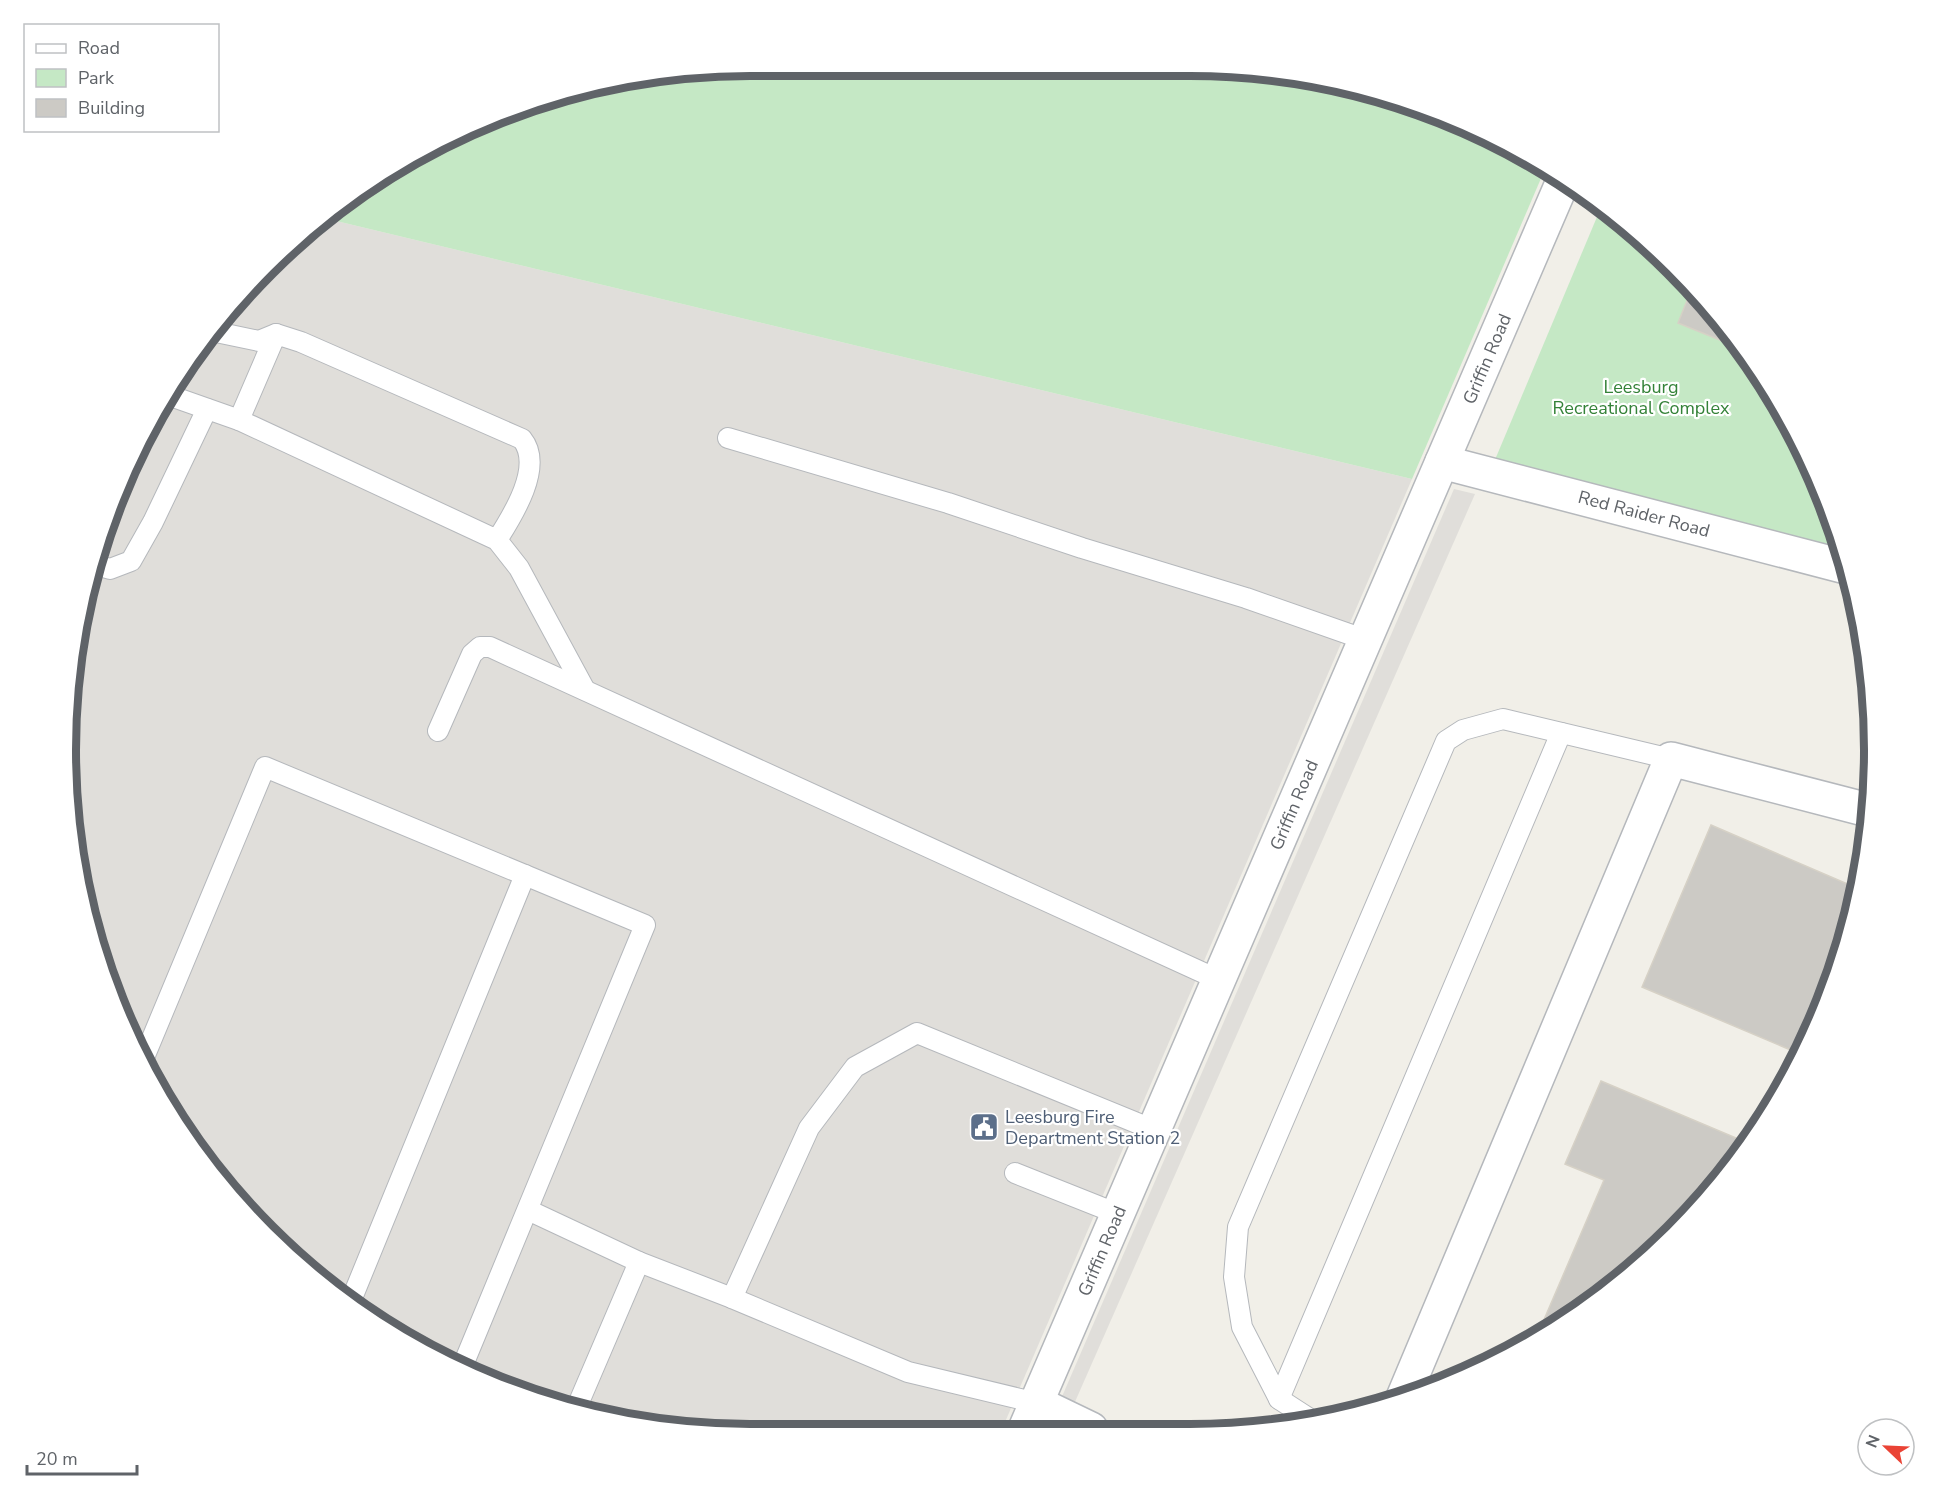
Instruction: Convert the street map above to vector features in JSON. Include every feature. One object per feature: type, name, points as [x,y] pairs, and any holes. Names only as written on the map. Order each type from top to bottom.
[{"type":"street","name":"Griffin Road","points":[[1031,1416],[1560,188]]},
{"type":"street","name":"Red Raider Road","points":[[1442,462],[1838,565]]},
{"type":"street","points":[[1407,1389],[1671,759],[1861,808]]},
{"type":"street","points":[[1031,1416],[1068,1424]]},
{"type":"lane","points":[[222,333],[259,340],[276,334],[301,342],[522,439],[529,448],[531,460],[518,507],[497,540]]},
{"type":"lane","points":[[239,420],[276,334]]},
{"type":"lane","points":[[176,398],[239,420],[497,540],[519,568],[585,690]]},
{"type":"lane","points":[[102,567],[110,569],[131,561],[153,522],[207,409]]},
{"type":"lane","points":[[728,438],[948,503],[1082,548],[1246,598],[1366,640]]},
{"type":"lane","points":[[438,731],[472,654],[480,647],[490,647],[1219,980]]},
{"type":"lane","points":[[1303,1415],[1279,1399],[1242,1327],[1234,1277],[1238,1227],[1446,741],[1463,730],[1503,719],[1671,759]]},
{"type":"lane","points":[[1279,1399],[1561,733]]},
{"type":"lane","points":[[147,1051],[266,767],[645,925],[465,1361]]},
{"type":"lane","points":[[353,1295],[525,875]]},
{"type":"lane","points":[[732,1298],[809,1128],[855,1067],[917,1033],[1154,1130]]},
{"type":"lane","points":[[1015,1173],[1118,1214]]},
{"type":"lane","points":[[528,1210],[639,1262],[732,1298],[908,1372],[1031,1416]]},
{"type":"lane","points":[[579,1403],[639,1262]]},
{"type":"shaded area","points":[[334,221],[1412,479],[1004,1424],[750,1424],[663,1419],[576,1402],[534,1389],[452,1355],[376,1311],[340,1285],[274,1227],[244,1195],[190,1125],[167,1088],[128,1008],[99,925],[89,882],[78,795],[76,750],[82,663],[99,576],[112,534],[146,452],[190,376],[244,306],[274,274]]},
{"type":"shaded area","points":[[1454,489],[1475,494],[1065,1424],[1050,1424]]},
{"type":"green space","points":[[750,76],[1190,76],[1277,82],[1364,99],[1447,128],[1488,146],[1542,177],[1412,479],[334,221],[376,190],[413,167],[493,128],[576,99],[663,82]]},
{"type":"green space","name":"Leesburg Recreational Complex","points":[[1598,215],[1666,274],[1724,340],[1750,376],[1794,452],[1812,493],[1835,558],[1489,474]]},
{"type":"building","points":[[1688,298],[1726,342],[1678,323]]},
{"type":"building","points":[[1711,825],[1850,885],[1828,967],[1793,1051],[1642,987]]},
{"type":"building","points":[[1601,1081],[1740,1139],[1696,1195],[1634,1257],[1600,1285],[1542,1324],[1604,1180],[1565,1164]]},
{"type":"place","name":"Leesburg Fire Department Station 2","points":[[984,1127]]}]
